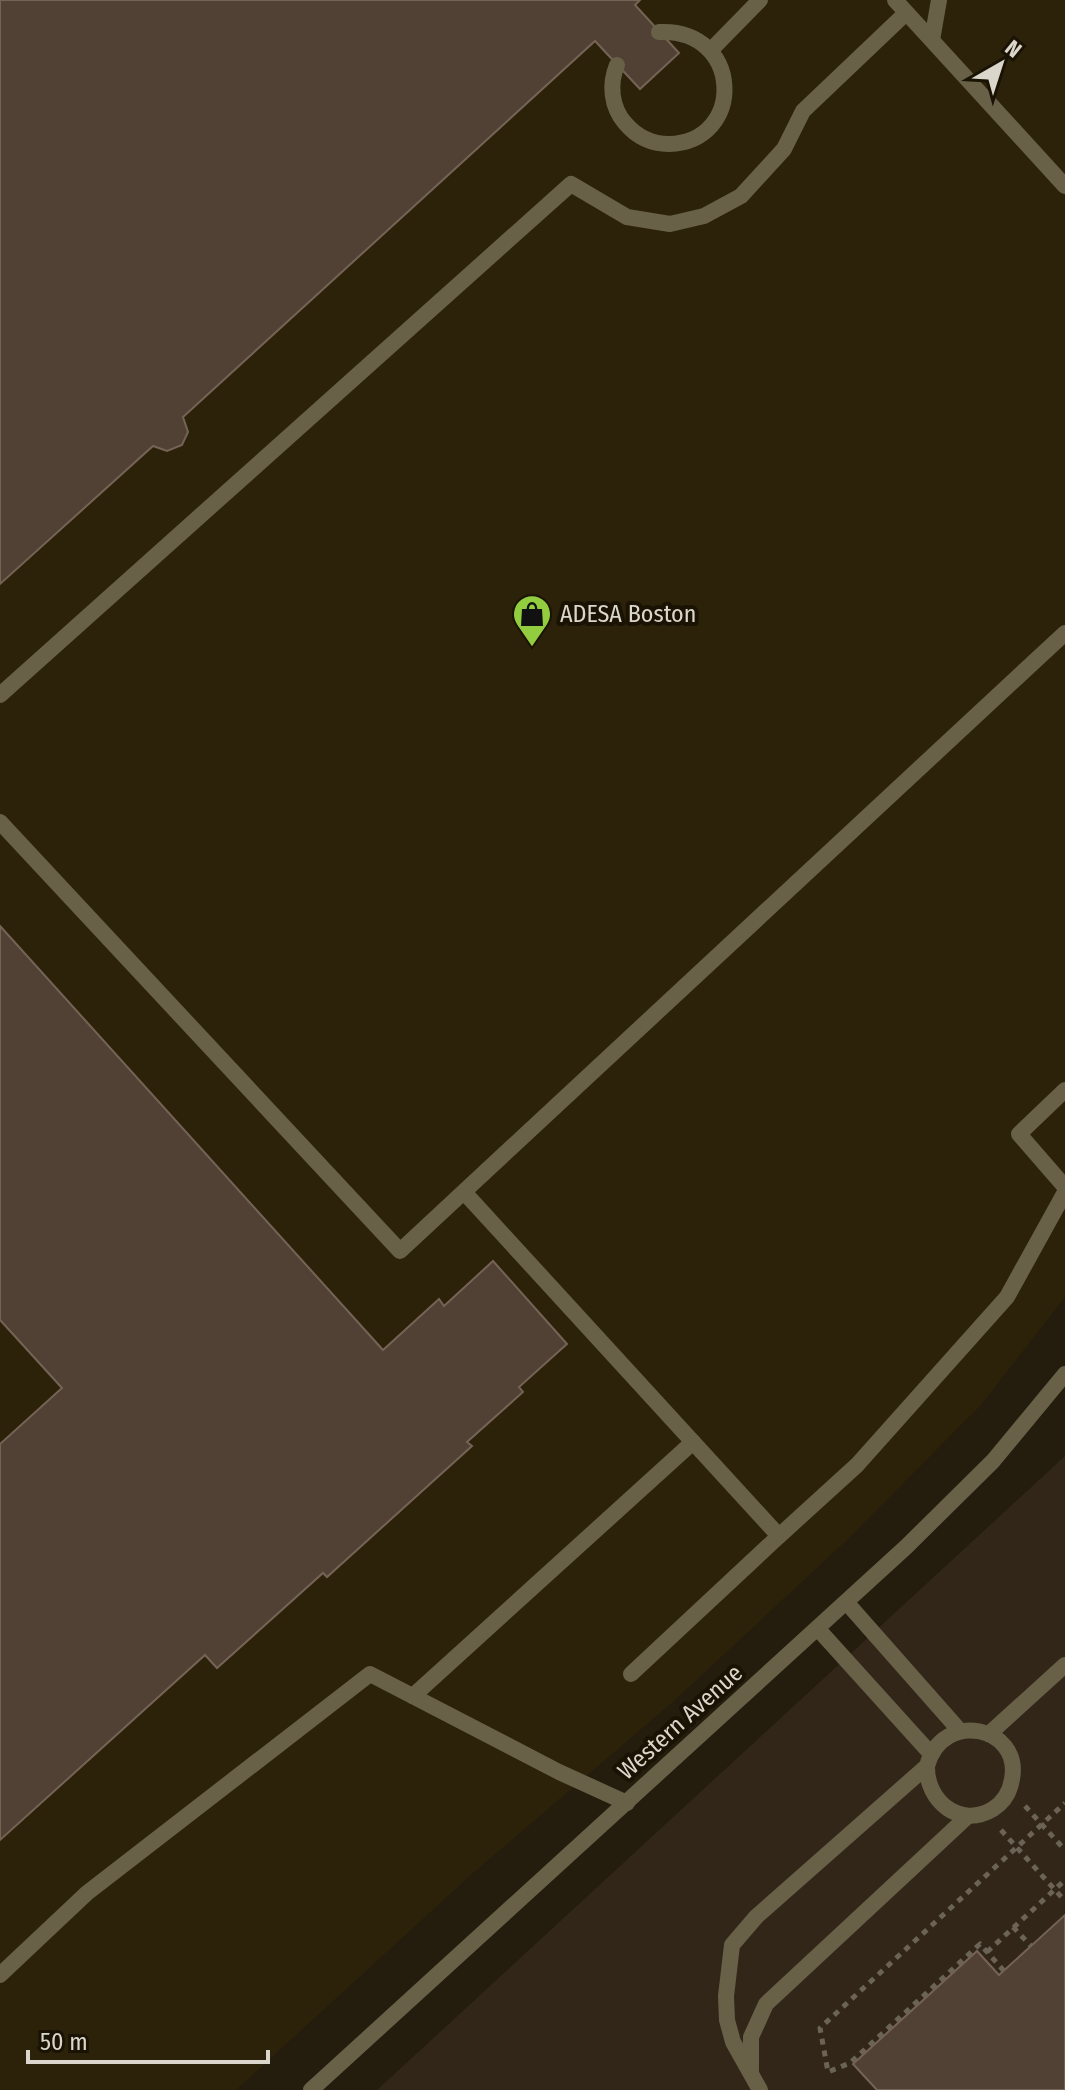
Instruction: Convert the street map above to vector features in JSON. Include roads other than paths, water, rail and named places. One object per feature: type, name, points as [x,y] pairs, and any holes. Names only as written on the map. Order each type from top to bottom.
[{"type":"street","points":[[711,50],[760,0]]},
{"type":"street","points":[[895,0],[1065,186]]},
{"type":"street","points":[[932,40],[939,0]]},
{"type":"street","points":[[0,695],[571,184],[627,217],[670,224],[704,216],[741,196],[784,149],[803,111],[906,13]]},
{"type":"street","points":[[617,65],[612,90],[615,105],[622,120],[633,132],[663,144],[694,138],[707,129],[724,102],[722,70],[711,50],[690,35],[674,31],[659,32]]},
{"type":"street","points":[[0,822],[400,1251],[1065,633]]},
{"type":"street","points":[[631,1674],[857,1465],[1007,1297],[1065,1189],[1019,1134],[1065,1090]]},
{"type":"street","points":[[464,1192],[779,1536]]},
{"type":"street","name":"Western Avenue","points":[[311,2090],[847,1603],[993,1461],[1065,1374]]},
{"type":"street","points":[[413,1696],[693,1442]]},
{"type":"street","points":[[847,1603],[960,1731]]},
{"type":"street","points":[[818,1629],[929,1760],[928,1783],[935,1799],[948,1810],[976,1814]]},
{"type":"street","points":[[989,1734],[1065,1665]]},
{"type":"street","points":[[0,1975],[87,1893],[370,1674],[559,1772],[627,1803]]},
{"type":"street","points":[[973,1729],[989,1734],[1001,1744],[1012,1762],[1010,1789],[1003,1801],[976,1814],[766,2004],[751,2037],[755,2083],[733,2042],[727,2020],[727,1982],[732,1945],[756,1917],[929,1760],[942,1739],[973,1729]]},
{"type":"place","name":"ADESA Boston","points":[[532,648]]}]
